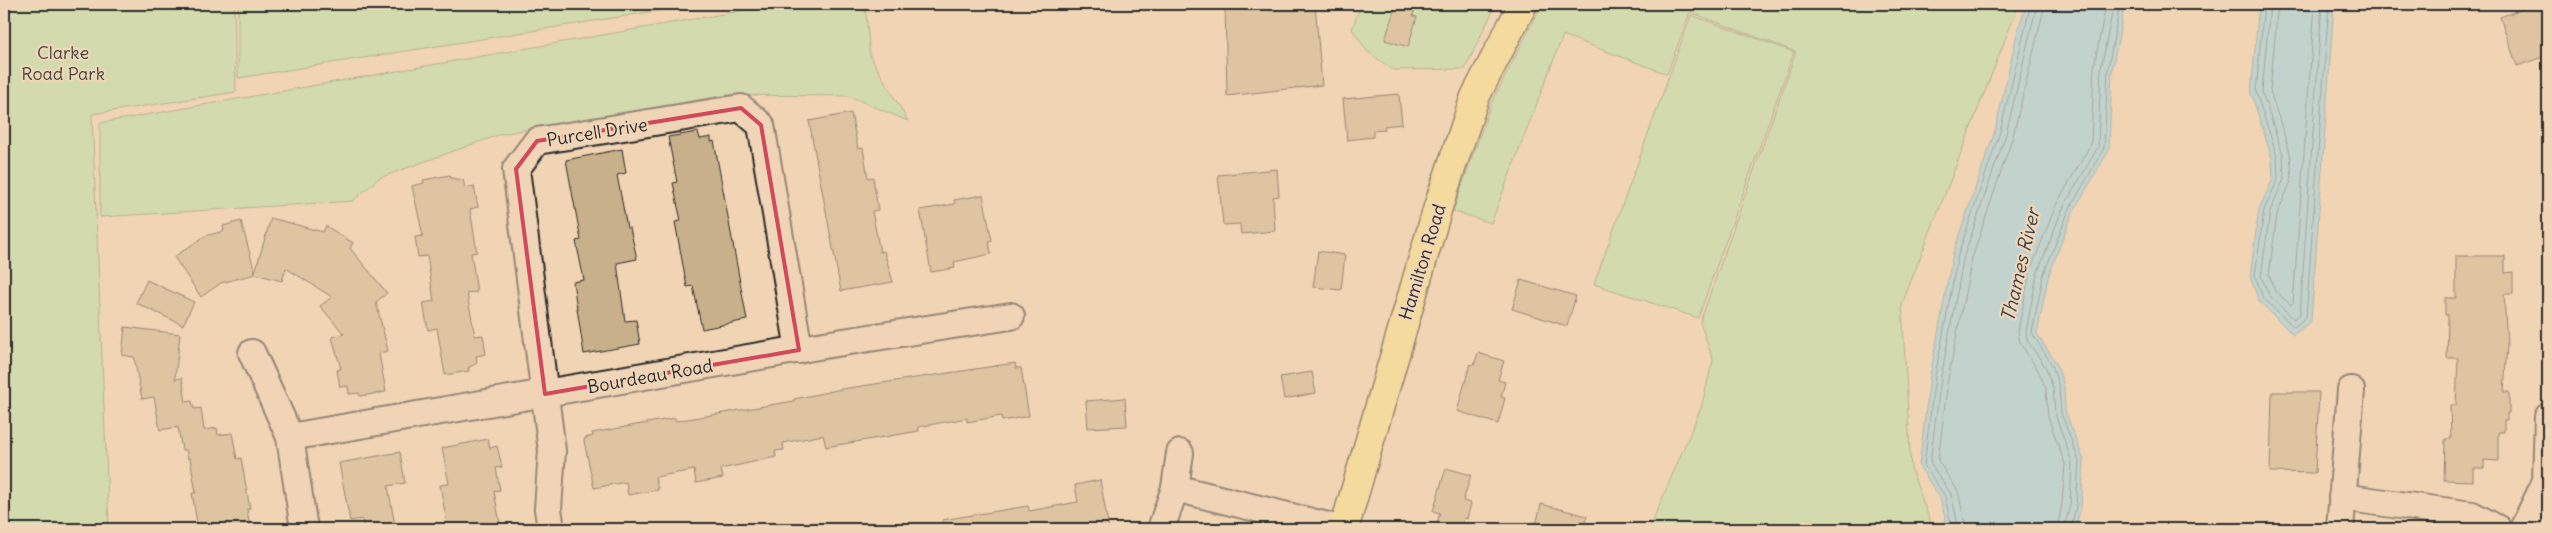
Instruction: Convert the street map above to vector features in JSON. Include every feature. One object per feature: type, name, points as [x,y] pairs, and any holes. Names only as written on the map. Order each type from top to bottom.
[{"type":"main road","name":"Hamilton Road","points":[[1344,529],[1438,207],[1476,97],[1523,4]]},
{"type":"street","name":"Purcell Drive","points":[[551,529],[548,509],[552,451],[516,169],[537,141],[740,108],[761,125],[799,350]]},
{"type":"street","name":"Bourdeau Road","points":[[290,438],[799,350],[1011,316]]},
{"type":"street","points":[[252,353],[290,438],[304,529]]},
{"type":"street","points":[[2340,529],[2351,390]]},
{"type":"street","points":[[2523,529],[2546,481],[2548,417]]},
{"type":"street","points":[[1160,529],[1175,488],[1180,453]]},
{"type":"street","points":[[1175,488],[1340,529]]},
{"type":"street","points":[[2342,497],[2472,515],[2498,529]]},
{"type":"highlighted area","points":[[741,108],[761,125],[799,350],[545,394],[516,169],[537,141]]},
{"type":"green space","name":"Clarke Road Park","points":[[4,4],[234,4],[236,92],[92,114],[109,529],[4,529]]},
{"type":"green space","points":[[238,4],[700,4],[238,78]]},
{"type":"green space","points":[[780,4],[865,4],[870,56],[908,121],[849,96],[726,95],[501,134],[379,178],[353,201],[100,217],[100,123]]},
{"type":"green space","points":[[1361,4],[1496,4],[1465,69],[1393,70],[1367,51],[1352,29]]},
{"type":"green space","points":[[1542,4],[2019,4],[1902,304],[1911,469],[1933,529],[1649,529],[1701,408],[1713,360],[1700,322],[1796,52],[1690,12],[1667,74],[1563,35],[1491,223],[1453,211],[1491,104]]},
{"type":"green space","points":[[1691,15],[1794,52],[1698,318],[1594,284]]},
{"type":"water","name":"Thames River","points":[[2027,4],[2125,4],[2112,70],[2109,150],[2072,214],[2048,277],[2037,334],[2056,363],[2064,386],[2065,411],[2084,461],[2081,507],[2075,529],[1948,529],[1940,498],[1919,466],[1930,376],[1953,253],[1995,131],[2018,30]]},
{"type":"water","points":[[2259,4],[2334,4],[2311,321],[2293,335],[2259,301],[2250,277],[2259,209],[2273,179],[2272,158],[2251,93]]},
{"type":"building","points":[[1225,4],[1315,4],[1322,85],[1227,96]]},
{"type":"building","points":[[1396,4],[1416,4],[1413,16],[1417,17],[1408,47],[1385,40]]},
{"type":"building","points":[[2537,4],[2548,4],[2548,55],[2517,66],[2500,17]]},
{"type":"building","points":[[1399,94],[1402,124],[1384,126],[1385,130],[1373,131],[1373,137],[1347,140],[1343,99]]},
{"type":"building","points":[[851,113],[858,149],[863,148],[868,178],[873,177],[878,210],[872,211],[880,252],[884,251],[893,282],[841,291],[809,121]]},
{"type":"building","points":[[698,132],[700,139],[711,137],[711,142],[714,141],[747,320],[702,329],[693,286],[687,287],[675,222],[681,221],[673,183],[677,182],[668,137]]},
{"type":"building","points":[[622,149],[626,173],[617,175],[627,228],[630,228],[637,259],[617,263],[625,321],[636,320],[640,344],[584,354],[573,282],[584,280],[576,241],[581,240],[566,160]]},
{"type":"building","points":[[1277,169],[1279,196],[1273,197],[1275,231],[1241,234],[1240,224],[1223,225],[1218,175]]},
{"type":"building","points":[[450,175],[451,178],[463,180],[465,188],[474,186],[478,207],[470,209],[477,252],[471,253],[477,292],[467,293],[475,336],[483,335],[486,354],[476,356],[477,363],[468,368],[469,371],[445,375],[437,328],[428,330],[423,303],[434,301],[427,256],[418,257],[415,237],[423,236],[412,186],[424,183],[423,180]]},
{"type":"building","points":[[983,195],[992,241],[989,241],[991,254],[954,262],[955,268],[931,272],[920,210],[955,204],[954,200]]},
{"type":"building","points":[[271,218],[323,232],[326,226],[353,243],[350,248],[387,293],[376,302],[388,351],[379,353],[386,392],[360,396],[359,393],[349,394],[348,386],[340,387],[337,370],[341,369],[332,337],[344,334],[320,306],[332,297],[286,268],[282,281],[255,274],[221,283],[201,297],[174,257],[205,236],[224,231],[223,226],[241,221],[255,272]]},
{"type":"building","points":[[1318,251],[1345,255],[1341,290],[1313,287]]},
{"type":"building","points":[[2456,256],[2505,256],[2505,273],[2513,272],[2513,294],[2504,294],[2507,345],[2504,392],[2509,392],[2509,413],[2507,413],[2507,420],[2504,420],[2504,432],[2498,432],[2498,461],[2484,460],[2484,468],[2473,468],[2473,481],[2444,480],[2445,439],[2451,439],[2450,405],[2456,405],[2458,358],[2447,358],[2448,315],[2445,315],[2445,298],[2456,298]]},
{"type":"building","points":[[147,280],[194,302],[183,325],[136,303]]},
{"type":"building","points":[[1521,280],[1576,296],[1567,326],[1512,309]]},
{"type":"building","points":[[125,327],[180,334],[175,379],[182,378],[186,402],[192,401],[194,409],[201,408],[204,430],[217,428],[218,435],[232,433],[237,459],[241,458],[250,509],[247,509],[250,529],[198,529],[192,493],[196,493],[190,458],[188,459],[186,450],[182,450],[178,427],[160,430],[154,397],[142,399],[134,357],[122,355]]},
{"type":"building","points":[[1478,353],[1504,361],[1498,380],[1505,382],[1501,397],[1505,398],[1498,424],[1457,411],[1470,364],[1474,365]]},
{"type":"building","points":[[1015,363],[1016,368],[1021,368],[1029,416],[1002,421],[1001,416],[967,422],[967,418],[918,427],[919,431],[826,447],[823,435],[783,443],[784,450],[775,451],[776,457],[721,469],[723,478],[696,483],[694,470],[655,477],[658,490],[628,495],[626,482],[594,488],[584,441],[585,438],[593,436],[592,433],[675,418],[676,421],[794,401],[794,399],[842,389]]},
{"type":"building","points":[[1312,372],[1316,393],[1284,399],[1280,377]]},
{"type":"building","points":[[2272,392],[2319,392],[2315,473],[2270,472]]},
{"type":"building","points":[[1125,398],[1127,426],[1088,428],[1086,401]]},
{"type":"building","points":[[488,439],[490,448],[497,446],[502,467],[496,468],[500,490],[494,491],[501,529],[448,529],[440,485],[449,484],[442,448]]},
{"type":"building","points":[[400,452],[405,483],[388,486],[395,526],[368,529],[368,526],[363,527],[362,519],[350,521],[339,463]]},
{"type":"building","points":[[1446,468],[1471,475],[1463,501],[1471,503],[1467,519],[1464,518],[1461,529],[1435,529],[1440,513],[1433,511]]},
{"type":"building","points":[[1100,480],[1109,529],[942,529],[942,520],[1028,506],[1029,511],[1078,502],[1075,485]]},
{"type":"building","points":[[1541,504],[1587,516],[1583,529],[1554,529],[1536,525]]}]
